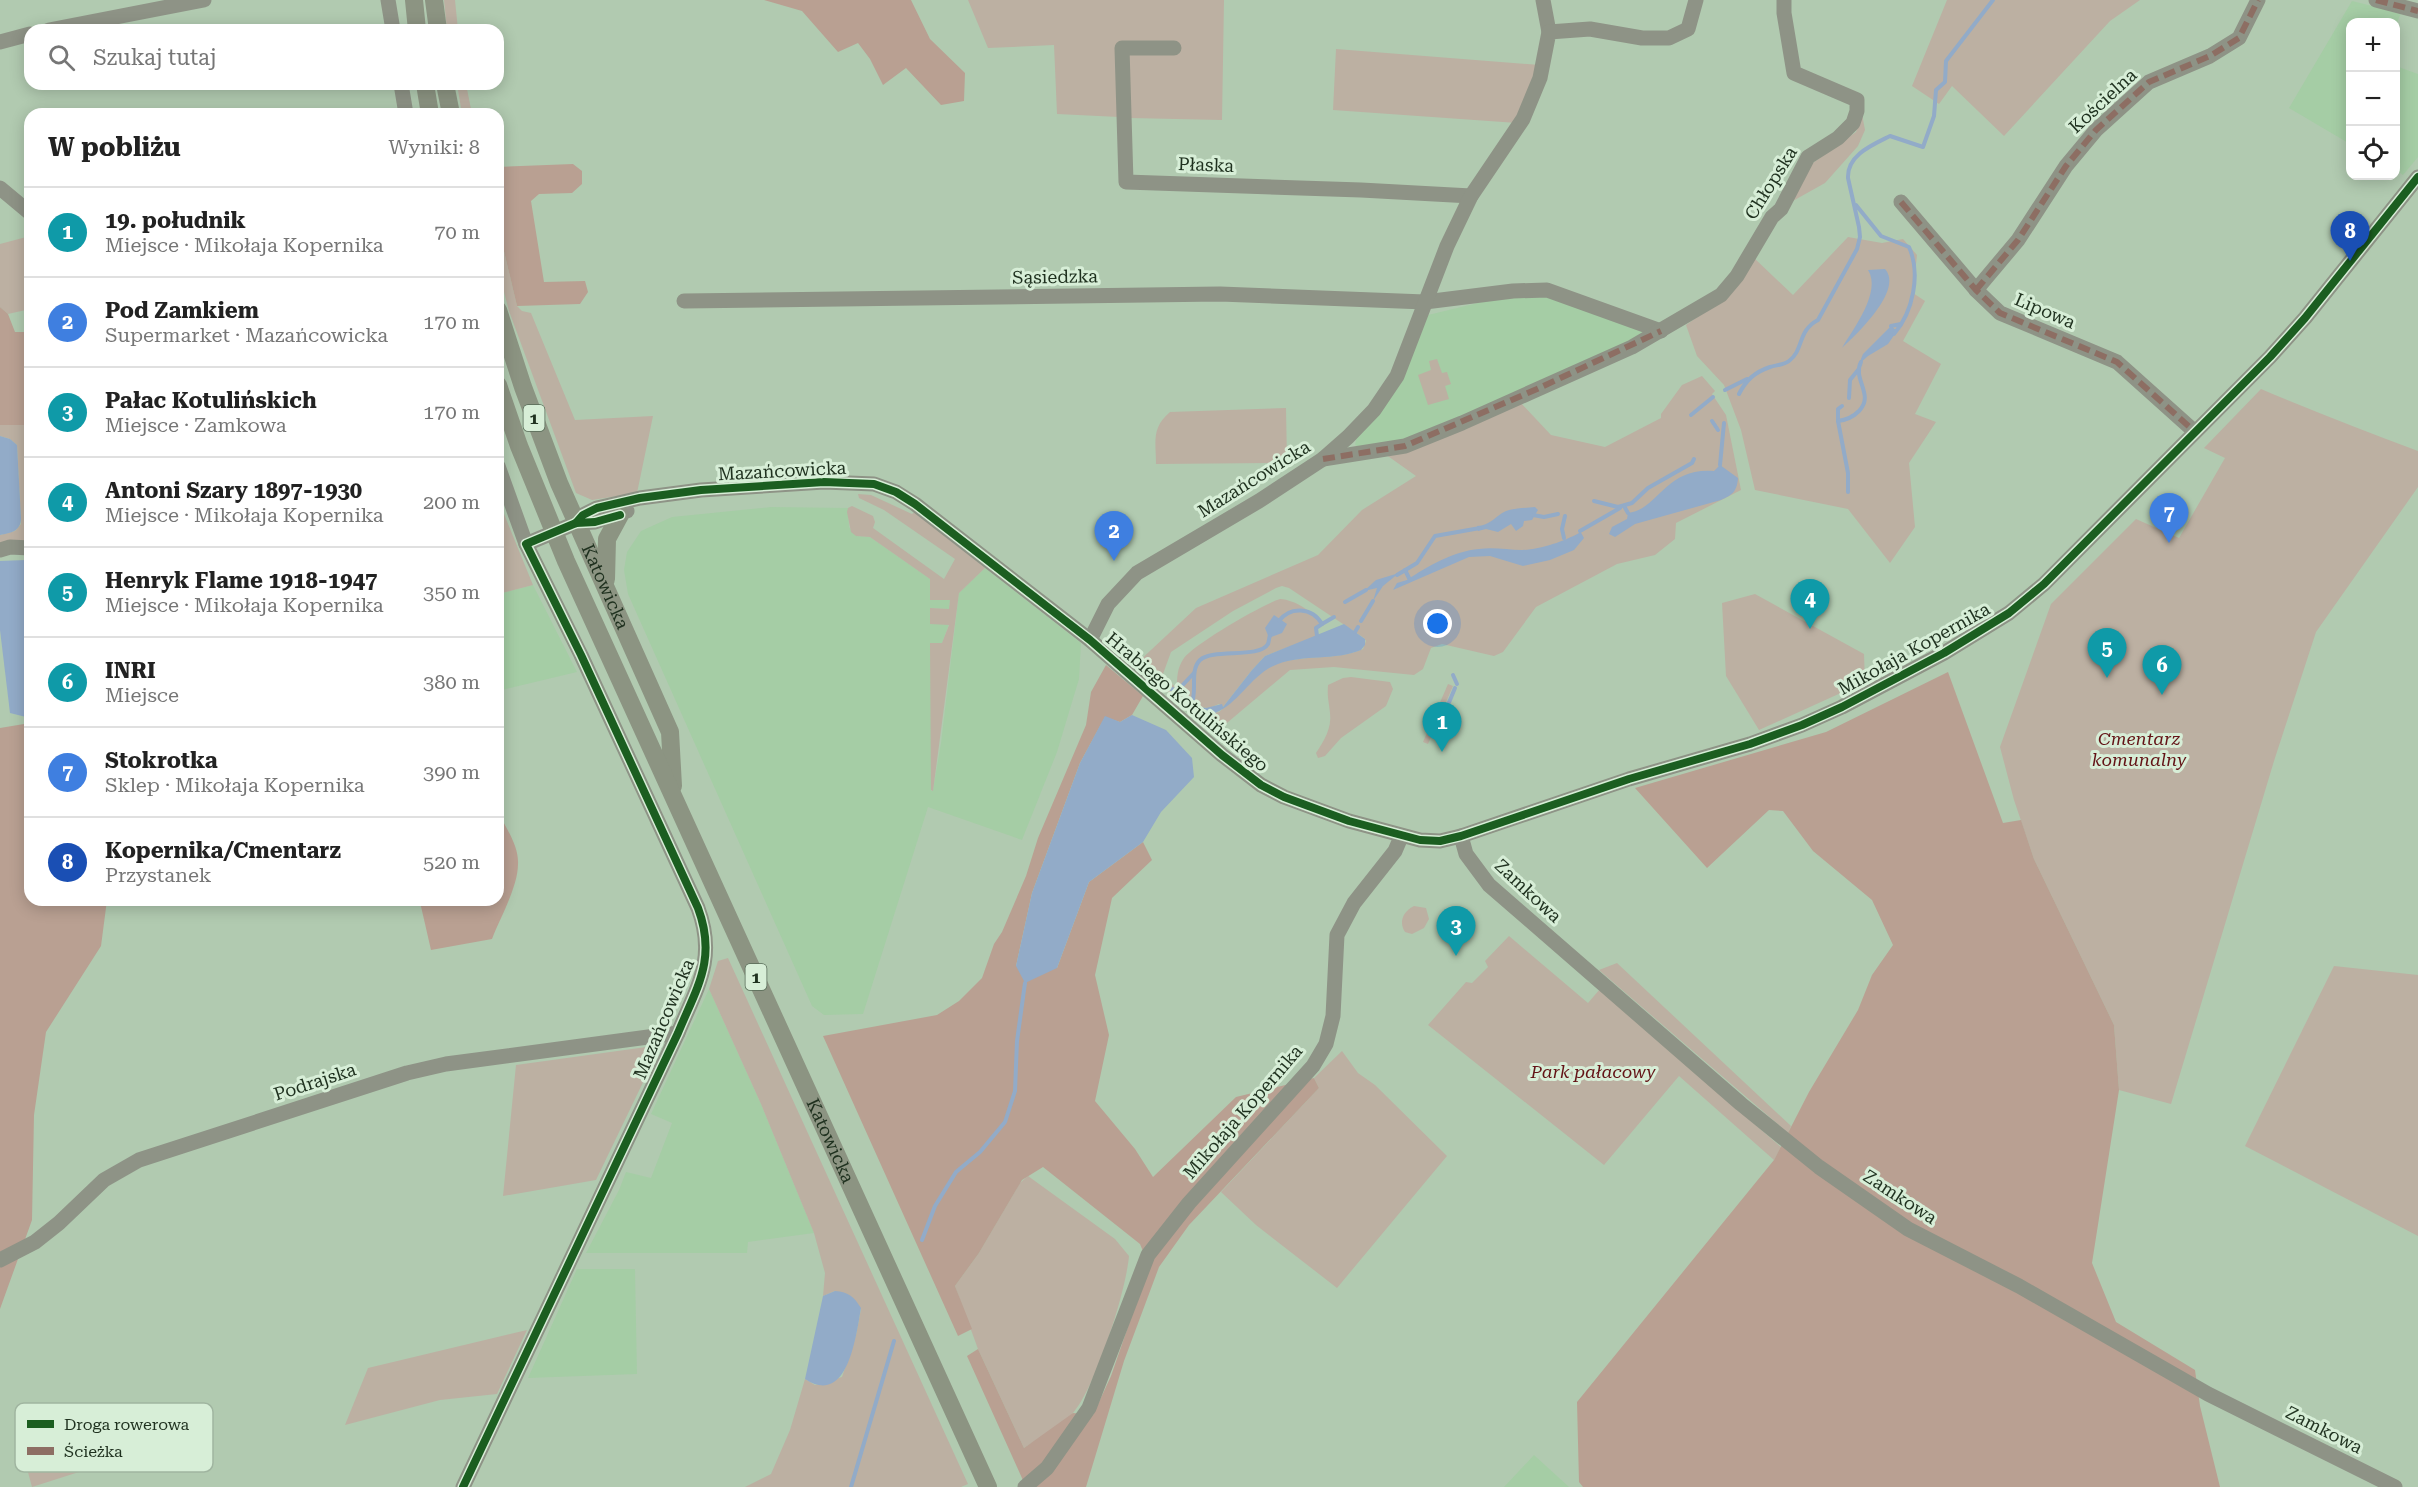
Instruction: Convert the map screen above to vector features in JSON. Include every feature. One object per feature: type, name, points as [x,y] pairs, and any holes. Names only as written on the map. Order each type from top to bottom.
[{"type":"main road","points":[[414,0],[416,24]]},
{"type":"main road","points":[[434,0],[437,24]]},
{"type":"main road","points":[[426,90],[429,108]]},
{"type":"main road","points":[[446,90],[450,108]]},
{"type":"main road","name":"Katowicka","points":[[504,328],[538,430],[576,523],[670,732],[673,796]]},
{"type":"main road","name":"Katowicka","points":[[504,402],[554,532],[988,1487]]},
{"type":"main road","points":[[607,590],[605,560],[607,539],[620,514]]},
{"type":"street","points":[[80,24],[204,0]]},
{"type":"street","points":[[388,0],[392,24]]},
{"type":"street","points":[[1543,0],[1549,32],[1590,29],[1642,38],[1669,38],[1688,29],[1696,0]]},
{"type":"street","name":"Chłopska","points":[[1323,459],[1405,446],[1661,332],[1721,295],[1737,276],[1772,218],[1782,209],[1808,157],[1838,138],[1853,123],[1857,111],[1857,100],[1794,73],[1784,14],[1784,0]]},
{"type":"street","name":"Kościelna","points":[[1976,290],[2018,240],[2066,166],[2096,129],[2149,82],[2210,56],[2239,38],[2258,0]]},
{"type":"street","points":[[2376,0],[2418,11]]},
{"type":"street","name":"Mazańcowicka","points":[[576,523],[583,515],[597,508],[624,501],[701,490],[824,482],[864,483],[885,488],[915,504],[1090,640],[1108,604],[1137,573],[1259,501],[1323,459],[1374,410],[1397,376],[1447,246],[1471,196],[1523,119],[1540,78],[1549,32]]},
{"type":"street","points":[[0,42],[24,36]]},
{"type":"street","name":"Płaska","points":[[1174,48],[1122,48],[1126,182],[1471,196]]},
{"type":"street","points":[[402,90],[405,108]]},
{"type":"street","name":"Mikołaja Kopernika","points":[[1025,1487],[1047,1468],[1089,1408],[1148,1255],[1189,1203],[1313,1066],[1326,1044],[1333,1017],[1337,935],[1354,903],[1395,851],[1401,837],[1440,841],[1461,836],[1629,779],[1749,744],[1802,725],[1842,707],[1984,630],[2027,599],[2270,357],[2298,326],[2418,177]]},
{"type":"street","points":[[0,188],[24,208]]},
{"type":"street","name":"Lipowa","points":[[1901,202],[1976,290],[2000,313],[2117,362],[2194,431]]},
{"type":"street","points":[[1425,302],[1513,291],[1547,290],[1661,332]]},
{"type":"street","name":"Sąsiedzka","points":[[684,301],[1220,294],[1425,302]]},
{"type":"street","name":"Mazańcowicka","points":[[463,1487],[678,1033],[706,960],[705,926],[581,654],[526,544],[576,523],[595,522],[620,514],[656,497]]},
{"type":"street","points":[[505,506],[526,544]]},
{"type":"street","points":[[0,550],[10,547],[24,548]]},
{"type":"street","name":"Hrabiego Kotulińskiego","points":[[1090,640],[1222,754],[1261,784],[1284,797],[1401,837]]},
{"type":"street","name":"Zamkowa","points":[[1461,836],[1467,854],[1489,885],[1733,1097],[1818,1167],[1908,1229],[2019,1286],[2208,1394],[2395,1487]]},
{"type":"street","name":"Podrajska","points":[[0,1260],[34,1242],[59,1223],[104,1180],[150,1157],[407,1073],[446,1064],[678,1033]]},
{"type":"shaded area","points":[[764,0],[911,0],[930,39],[965,73],[964,101],[941,105],[906,68],[883,85],[870,59],[858,43],[838,52],[802,11]]},
{"type":"shaded area","points":[[2352,1],[2401,13],[2399,18],[2346,18],[2346,142],[2289,108]]},
{"type":"shaded area","points":[[2400,67],[2418,74],[2418,157],[2403,175],[2400,173]]},
{"type":"shaded area","points":[[573,164],[582,171],[582,184],[572,193],[539,194],[531,201],[544,282],[585,281],[588,292],[580,304],[517,306],[504,251],[504,167]]},
{"type":"shaded area","points":[[1545,294],[1648,332],[1469,415],[1405,440],[1361,448],[1355,445],[1357,436],[1428,315],[1511,295]]},
{"type":"shaded area","points":[[0,307],[8,314],[15,332],[24,332],[24,425],[0,425]]},
{"type":"shaded area","points":[[771,507],[848,508],[849,527],[856,536],[870,537],[930,579],[950,600],[949,609],[931,608],[949,624],[942,643],[931,643],[931,791],[941,743],[959,593],[985,568],[1081,643],[1079,679],[1057,752],[1022,840],[928,807],[863,1014],[824,1015],[812,1006],[628,594],[624,570],[627,552],[641,531],[672,517]]},
{"type":"shaded area","points":[[533,585],[577,672],[504,690],[504,592]]},
{"type":"shaded area","points":[[1106,665],[1143,696],[1132,715],[1120,722],[1105,717],[1080,763],[1032,893],[1016,966],[1057,968],[1089,882],[1143,842],[1152,860],[1112,898],[1095,975],[1109,1035],[1095,1101],[1135,1149],[1153,1177],[1236,1097],[1314,1078],[1319,1088],[1189,1225],[1159,1267],[1124,1361],[1086,1487],[1026,1487],[967,1356],[978,1349],[1024,1448],[1073,1413],[1093,1415],[1111,1376],[1149,1266],[1140,1244],[1043,1167],[1022,1180],[979,1253],[955,1286],[972,1329],[958,1336],[823,1036],[937,1015],[959,1001],[982,978],[994,944],[1002,932],[1026,876],[1038,838],[1086,725],[1091,692]]},
{"type":"shaded area","points":[[1948,672],[2003,823],[2021,820],[2034,859],[2114,1025],[2119,1090],[2092,1263],[2116,1322],[2195,1370],[2200,1406],[2220,1487],[1583,1487],[1579,1482],[1577,1402],[1774,1160],[1809,1092],[1858,1010],[1872,975],[1893,945],[1872,900],[1813,851],[1783,811],[1769,810],[1707,868],[1635,788],[1826,732]]},
{"type":"shaded area","points":[[24,724],[24,906],[106,906],[101,946],[46,1032],[34,1115],[32,1220],[0,1309],[0,728]]},
{"type":"shaded area","points":[[504,823],[514,844],[518,864],[512,892],[492,939],[431,950],[421,906],[504,906]]},
{"type":"shaded area","points":[[709,989],[761,1104],[814,1233],[748,1242],[747,1253],[586,1253],[626,1172],[651,1178],[672,1123],[651,1114]]},
{"type":"shaded area","points":[[577,1269],[635,1269],[637,1374],[528,1378]]},
{"type":"shaded area","points":[[1534,1455],[1569,1487],[1504,1487]]},
{"type":"green space","points":[[444,0],[455,0],[457,24],[446,24]]},
{"type":"green space","points":[[968,0],[1224,0],[1222,120],[1130,118],[1127,53],[1179,54],[1179,45],[1117,43],[1119,117],[1057,114],[1054,45],[988,48]]},
{"type":"green space","points":[[1947,0],[2140,0],[2110,21],[2004,136],[1952,86],[1939,104],[1912,86]]},
{"type":"green space","points":[[1336,49],[1540,65],[1517,123],[1333,110]]},
{"type":"green space","points":[[458,90],[467,90],[471,108],[461,108]]},
{"type":"green space","points":[[1862,114],[1865,130],[1858,146],[1825,183],[1791,202],[1810,165],[1856,132]]},
{"type":"green space","points":[[1848,237],[1882,243],[1903,239],[1917,255],[1913,293],[1925,301],[1903,341],[1941,364],[1915,414],[1936,422],[1909,463],[1915,527],[1890,563],[1848,509],[1755,490],[1741,430],[1724,385],[1697,356],[1686,325],[1732,292],[1753,257],[1793,295]]},
{"type":"green space","points":[[24,238],[24,310],[8,314],[0,307],[0,244]]},
{"type":"green space","points":[[504,251],[517,306],[522,311],[531,313],[575,420],[653,416],[637,493],[592,500],[576,493],[504,292]]},
{"type":"green space","points":[[1437,359],[1442,373],[1447,372],[1451,384],[1445,386],[1449,399],[1428,405],[1418,375],[1431,370],[1429,361]]},
{"type":"green space","points":[[1702,376],[1715,391],[1712,394],[1726,415],[1741,490],[1676,523],[1675,539],[1655,555],[1617,564],[1536,607],[1503,652],[1494,656],[1442,644],[1431,648],[1423,669],[1414,675],[1334,667],[1290,670],[1215,733],[1136,664],[1196,608],[1318,555],[1362,510],[1416,476],[1385,454],[1520,402],[1551,435],[1605,447],[1661,418],[1661,414],[1682,385]],"holes":[[[1282,586],[1289,588],[1364,638],[1366,641],[1363,649],[1342,655],[1297,659],[1276,664],[1253,679],[1219,712],[1211,713],[1195,707],[1209,708],[1219,704],[1223,707],[1265,656],[1317,636],[1316,628],[1322,624],[1298,604],[1280,599],[1229,625],[1190,652],[1180,665],[1177,689],[1163,674],[1171,652],[1233,611],[1276,588]]]},
{"type":"green space","name":"Cmentarz komunalny","points":[[2261,389],[2418,451],[2418,487],[2316,632],[2274,761],[2171,1104],[2119,1090],[2114,1025],[2034,859],[2014,800],[2000,747],[2051,604],[2136,519],[2179,538],[2225,458],[2204,448]]},
{"type":"green space","points":[[1286,408],[1287,463],[1156,464],[1157,430],[1170,412]]},
{"type":"green space","points":[[0,425],[24,425],[24,544],[0,545],[0,535],[15,531],[21,524],[17,445],[10,439],[0,436]]},
{"type":"green space","points":[[858,494],[871,495],[912,514],[916,511],[985,568],[959,593],[933,791],[931,790],[930,643],[942,643],[949,625],[930,624],[930,608],[949,609],[950,600],[930,600],[930,579],[870,537],[856,536],[851,532],[848,508],[852,506],[873,516],[875,522],[873,528],[944,579],[955,559],[884,510],[859,498]]},
{"type":"green space","points":[[504,514],[533,585],[504,592]]},
{"type":"green space","points":[[1755,594],[1864,654],[1865,682],[1759,730],[1726,676],[1722,603]]},
{"type":"green space","points":[[1351,677],[1390,682],[1393,689],[1386,706],[1341,738],[1325,756],[1318,758],[1316,753],[1330,724],[1328,685]]},
{"type":"green space","points":[[1448,684],[1453,686],[1428,744],[1423,742]]},
{"type":"green space","points":[[1414,906],[1426,908],[1429,919],[1424,928],[1412,934],[1405,932],[1402,920],[1407,911]]},
{"type":"green space","name":"Park pałacowy","points":[[1509,936],[1588,1003],[1600,989],[1781,1147],[1774,1160],[1679,1076],[1604,1165],[1428,1025],[1466,982],[1472,983],[1488,967],[1485,961]]},
{"type":"green space","points":[[728,958],[968,1484],[961,1487],[745,1487],[771,1474],[790,1430],[805,1379],[815,1385],[842,1377],[856,1335],[861,1309],[835,1291],[823,1296],[825,1273],[814,1233],[761,1104],[709,989],[718,961]]},
{"type":"green space","points":[[1617,963],[1791,1126],[1788,1133],[1599,970]]},
{"type":"green space","points":[[2334,966],[2418,975],[2418,1236],[2245,1146]]},
{"type":"green space","points":[[661,1045],[596,1180],[503,1196],[516,1065]]},
{"type":"green space","points":[[1342,1051],[1358,1073],[1375,1085],[1447,1156],[1337,1288],[1256,1225],[1221,1192],[1319,1088],[1314,1078]]},
{"type":"green space","points":[[1028,1176],[1115,1239],[1129,1256],[1116,1314],[1100,1361],[1082,1400],[1063,1422],[1024,1448],[978,1349],[955,1286],[979,1253],[1020,1183]]},
{"type":"green space","points":[[527,1330],[497,1394],[440,1400],[345,1425],[368,1368]]},
{"type":"green space","points":[[28,1472],[79,1472],[32,1487]]},
{"type":"water","points":[[1885,269],[1889,278],[1883,300],[1867,323],[1842,348],[1859,321],[1869,299],[1871,279],[1868,270]]},
{"type":"water","points":[[1891,326],[1897,331],[1888,344],[1859,364],[1863,354]]},
{"type":"water","points":[[0,436],[10,439],[17,445],[21,522],[17,529],[0,535]]},
{"type":"water","points":[[1720,465],[1738,478],[1735,490],[1728,496],[1721,500],[1635,524],[1615,537],[1609,534],[1612,527],[1627,519],[1628,513],[1647,505],[1684,475],[1714,471]]},
{"type":"water","points":[[1535,507],[1538,510],[1532,520],[1524,521],[1523,526],[1516,531],[1511,524],[1498,532],[1486,529],[1478,531],[1477,526],[1489,523],[1506,511]]},
{"type":"water","points":[[1579,529],[1584,538],[1574,550],[1550,560],[1523,566],[1490,556],[1469,557],[1393,590],[1397,583],[1460,553],[1485,548],[1522,550],[1552,545],[1579,533]]},
{"type":"water","points":[[24,560],[24,716],[10,713],[0,630],[0,561]]},
{"type":"water","points":[[1399,573],[1383,586],[1373,601],[1377,588],[1364,591],[1376,580]]},
{"type":"water","points":[[1274,615],[1287,624],[1282,633],[1269,638],[1265,628]]},
{"type":"water","points":[[1344,624],[1365,639],[1365,645],[1361,650],[1278,664],[1261,674],[1232,702],[1215,713],[1191,706],[1206,708],[1222,704],[1223,707],[1265,656]]},
{"type":"water","points":[[1132,715],[1166,730],[1192,758],[1194,777],[1161,812],[1143,842],[1089,882],[1057,968],[1025,983],[1016,966],[1032,893],[1080,763],[1105,716],[1120,722]]},
{"type":"water","points":[[835,1291],[851,1296],[861,1308],[847,1364],[840,1376],[831,1384],[820,1385],[805,1379],[823,1296]]},
{"type":"waterway","points":[[1739,394],[1755,374],[1794,357],[1804,335],[1811,324],[1818,320],[1857,249],[1860,237],[1859,227],[1848,178],[1852,163],[1862,152],[1890,136],[1923,147],[1934,116],[1936,90],[1945,82],[1946,61],[1993,0]]},
{"type":"waterway","points":[[1856,205],[1881,236],[1909,247],[1913,258],[1915,281],[1913,292],[1906,315],[1894,334]]},
{"type":"waterway","points":[[1891,326],[1901,324]]},
{"type":"waterway","points":[[1848,492],[1848,473],[1838,421],[1852,417],[1863,405],[1865,399],[1859,375],[1861,362]]},
{"type":"waterway","points":[[1849,398],[1850,380],[1858,370]]},
{"type":"waterway","points":[[1725,390],[1747,379]]},
{"type":"waterway","points":[[1691,415],[1713,397]]},
{"type":"waterway","points":[[1838,421],[1838,409],[1842,406]]},
{"type":"waterway","points":[[1712,421],[1718,430]]},
{"type":"waterway","points":[[1720,465],[1724,423]]},
{"type":"waterway","points":[[1594,501],[1618,507],[1632,503],[1648,488],[1692,463],[1694,459]]},
{"type":"waterway","points":[[1624,506],[1628,513]]},
{"type":"waterway","points":[[1580,531],[1620,508]]},
{"type":"waterway","points":[[1533,515],[1544,517],[1558,514]]},
{"type":"waterway","points":[[1564,538],[1562,529],[1565,516]]},
{"type":"waterway","points":[[1397,575],[1417,563],[1435,536],[1480,528]]},
{"type":"waterway","points":[[1405,570],[1409,578]]},
{"type":"waterway","points":[[1345,602],[1366,590]]},
{"type":"waterway","points":[[1361,621],[1373,601]]},
{"type":"waterway","points":[[1279,621],[1289,613],[1301,610],[1313,614],[1322,624],[1334,617]]},
{"type":"waterway","points":[[1317,636],[1316,628],[1322,624]]},
{"type":"waterway","points":[[1355,632],[1358,627]]},
{"type":"waterway","points":[[1191,706],[1195,670],[1200,660],[1206,656],[1263,649],[1268,644],[1270,635]]},
{"type":"waterway","points":[[1166,684],[1163,682],[1171,689],[1178,690],[1194,673]]},
{"type":"waterway","points":[[1453,675],[1457,684]]},
{"type":"waterway","points":[[1435,736],[1455,688]]},
{"type":"waterway","points":[[922,1240],[935,1206],[956,1172],[980,1152],[1005,1122],[1015,1091],[1017,1041],[1025,983]]},
{"type":"waterway","points":[[851,1487],[894,1341]]},
{"type":"marked path","points":[[1976,290],[2018,240],[2066,166],[2096,130],[2149,82],[2210,56],[2239,38],[2258,0]]},
{"type":"marked path","points":[[2376,0],[2418,11]]},
{"type":"marked path","points":[[1901,202],[1976,290],[2000,313],[2117,362],[2194,431]]},
{"type":"marked path","points":[[1323,459],[1405,446],[1537,389],[1661,331]]},
{"type":"cycle path","points":[[576,523],[583,515],[597,508],[640,498],[701,490],[824,482],[874,484],[896,492],[915,504],[1090,640],[1222,755],[1261,785],[1284,797],[1349,821],[1420,840],[1440,841],[1629,779],[1750,744],[1802,725],[1842,707],[1944,653],[2009,613],[2044,584],[2270,357],[2305,318],[2418,177]]},
{"type":"cycle path","points":[[463,1487],[678,1033],[698,987],[705,958],[706,943],[698,908],[581,655],[526,544],[576,523],[595,522],[620,515]]},
{"type":"place","name":"Kopernika/Cmentarz","points":[[2350,261]]},
{"type":"place","name":"Stokrotka","points":[[2169,543]]},
{"type":"place","name":"Pod Zamkiem","points":[[1114,561]]},
{"type":"place","name":"Antoni Szary 1897-1930","points":[[1810,629]]},
{"type":"place","name":"Henryk Flame 1918-1947","points":[[2107,678]]},
{"type":"place","name":"INRI","points":[[2162,695]]},
{"type":"place","name":"19. południk","points":[[1442,752]]},
{"type":"place","name":"Pałac Kotulińskich","points":[[1456,956]]}]
